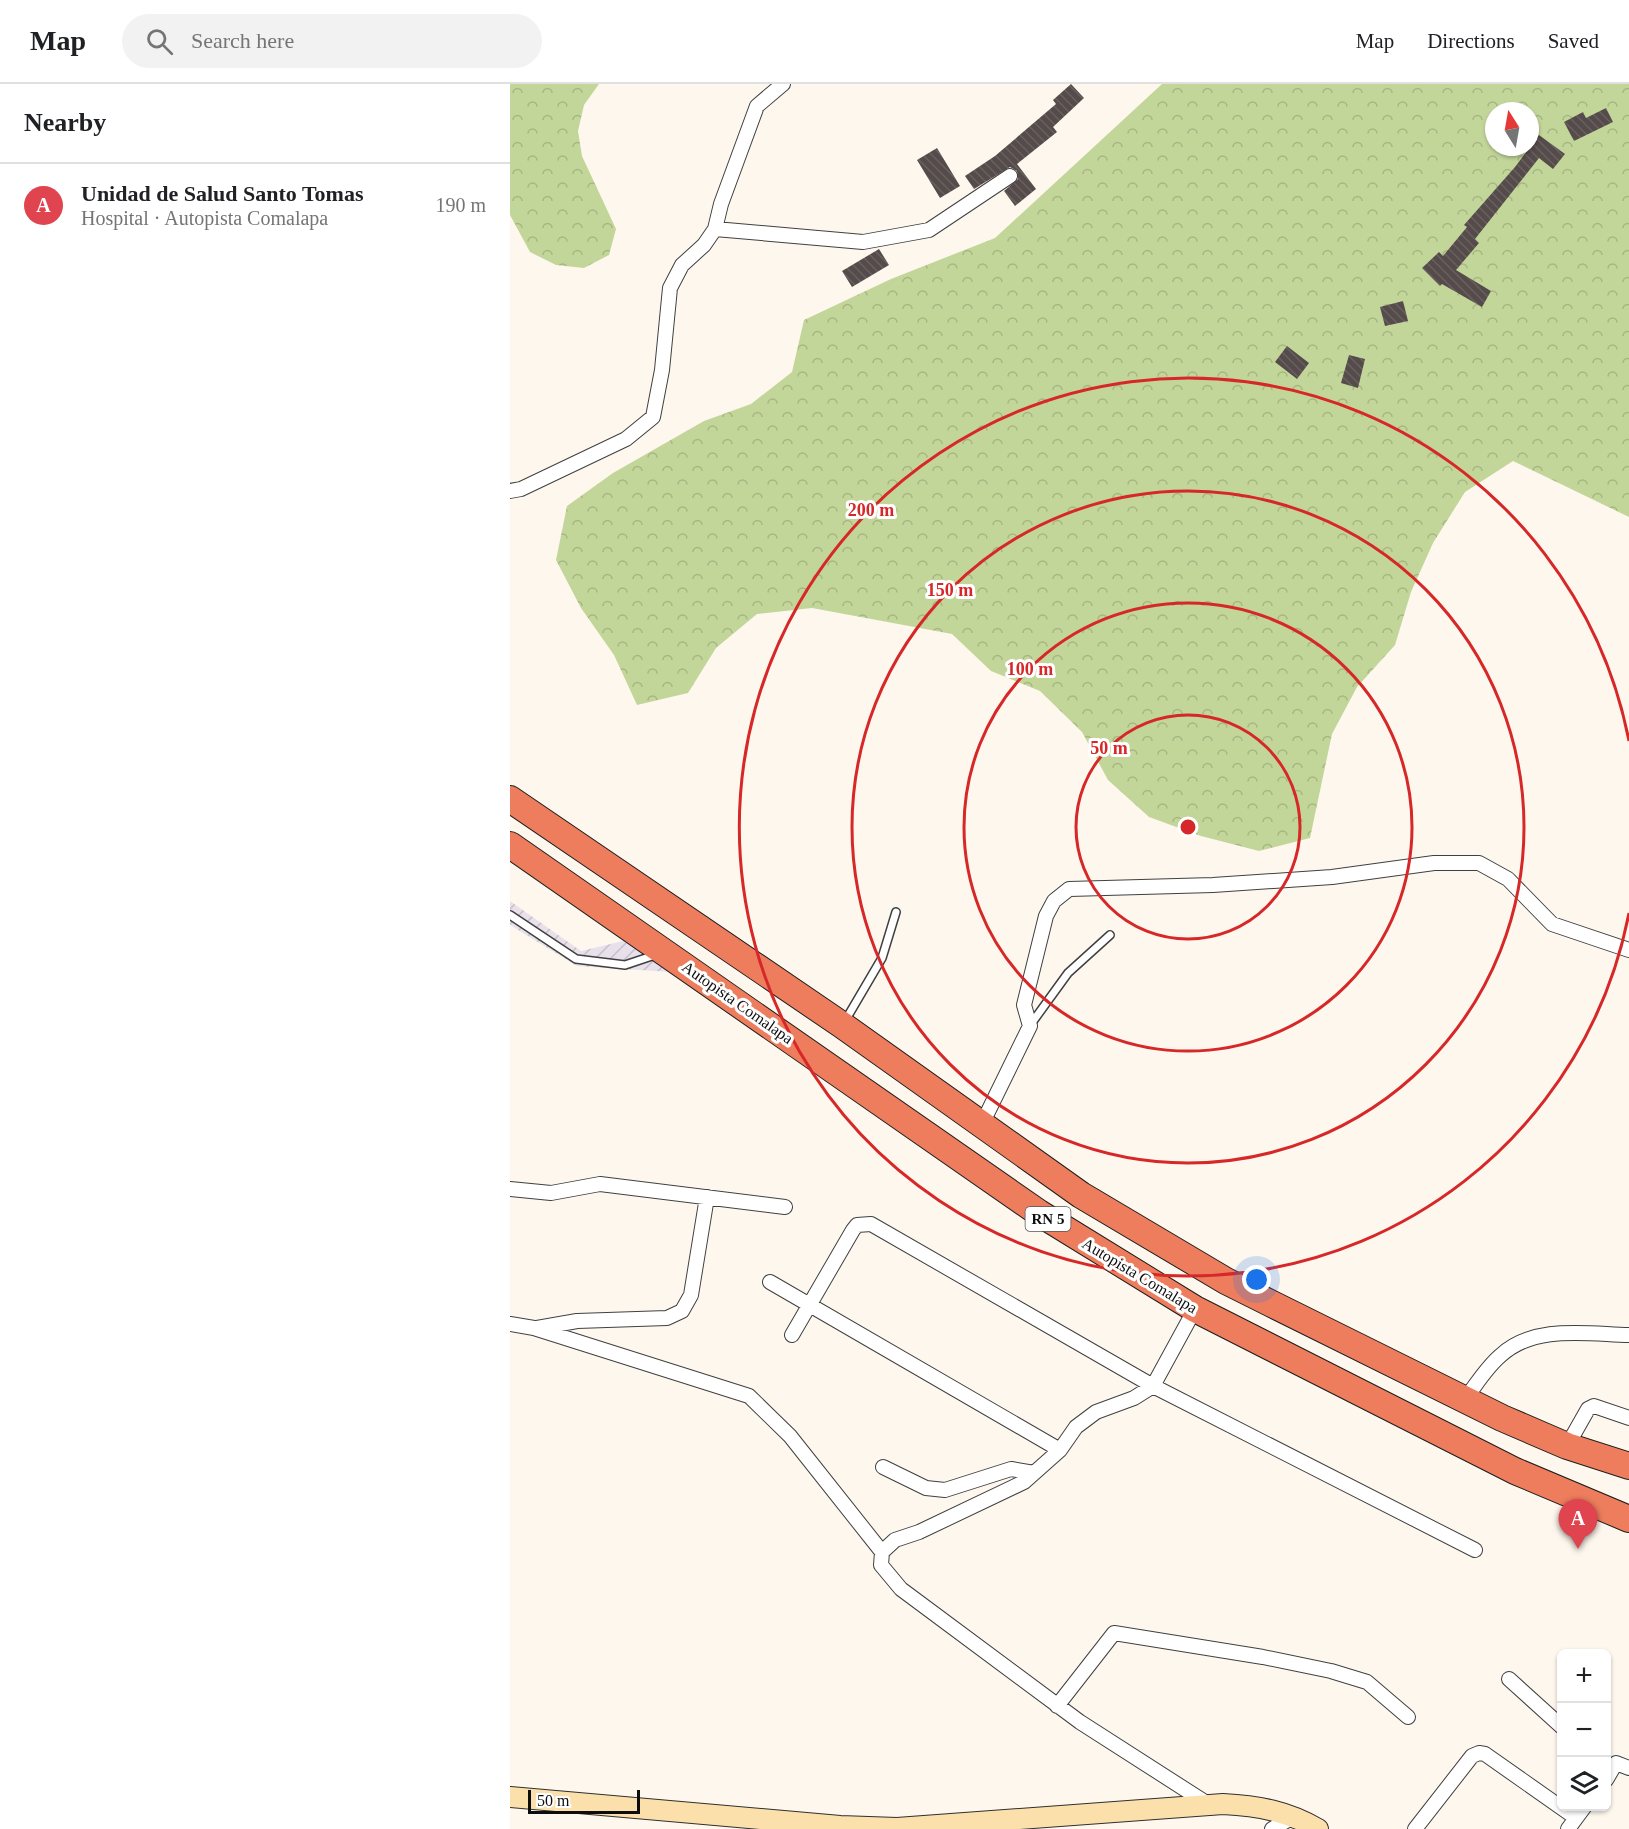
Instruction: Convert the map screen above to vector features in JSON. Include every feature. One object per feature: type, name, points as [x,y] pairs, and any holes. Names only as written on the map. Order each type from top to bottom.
[{"type":"highway","name":"RN 5","points":[[510,799],[842,1025],[1081,1195],[1226,1281],[1465,1399],[1567,1446],[1629,1466]]},
{"type":"highway","name":"Autopista Comalapa","points":[[510,845],[1038,1213],[1195,1310],[1515,1471],[1629,1519]]},
{"type":"main road","points":[[510,1797],[840,1826],[897,1828],[1211,1806],[1259,1806],[1295,1816],[1318,1829]]},
{"type":"street","points":[[510,491],[521,489],[626,438],[653,417],[662,370],[670,288],[682,265],[704,245],[715,230],[721,204],[757,105],[783,84]]},
{"type":"street","points":[[715,230],[863,242],[929,230],[1011,176]]},
{"type":"street","points":[[981,1126],[1030,1026],[1024,1005],[1046,916],[1054,901],[1069,889],[1213,885],[1332,877],[1434,863],[1479,863],[1508,879],[1552,924],[1629,950]]},
{"type":"street","points":[[510,1189],[551,1193],[600,1184],[785,1207]]},
{"type":"street","points":[[534,1328],[577,1321],[667,1318],[682,1311],[691,1295],[707,1197]]},
{"type":"street","points":[[792,1335],[853,1230],[857,1225],[871,1224],[1153,1386],[1475,1550]]},
{"type":"street","points":[[770,1282],[1060,1450]]},
{"type":"street","points":[[882,1552],[895,1540],[1024,1482],[1060,1450],[1076,1427],[1096,1412],[1134,1398],[1153,1386],[1195,1310]]},
{"type":"street","points":[[510,1324],[534,1328],[749,1396],[790,1436],[882,1552],[881,1565],[901,1589],[1057,1706],[1211,1806]]},
{"type":"street","points":[[1465,1399],[1500,1355],[1522,1341],[1556,1333],[1629,1335]]},
{"type":"street","points":[[1567,1446],[1588,1409],[1594,1406],[1629,1418]]},
{"type":"street","points":[[883,1467],[926,1488],[945,1490],[1011,1469],[1034,1473]]},
{"type":"street","points":[[1057,1706],[1114,1633],[1263,1657],[1331,1671],[1367,1682],[1408,1717]]},
{"type":"street","points":[[1509,1679],[1557,1722]]},
{"type":"street","points":[[1415,1829],[1472,1756],[1479,1753],[1485,1754],[1572,1823],[1581,1811]]},
{"type":"street","points":[[1272,1829],[1295,1816]]},
{"type":"lane","points":[[842,1025],[882,958],[896,912]]},
{"type":"lane","points":[[510,915],[576,959],[625,965],[666,952]]},
{"type":"lane","points":[[1030,1026],[1068,973],[1110,935]]},
{"type":"shaded area","points":[[510,901],[581,951],[623,941],[671,972],[577,966],[510,925]]},
{"type":"green space","points":[[510,84],[599,84],[584,105],[578,131],[582,156],[616,229],[609,255],[584,268],[556,265],[530,252],[510,215]]},
{"type":"green space","points":[[1162,84],[1629,84],[1629,517],[1513,461],[1465,492],[1433,543],[1411,592],[1395,645],[1357,687],[1332,734],[1310,838],[1259,851],[1201,836],[1149,817],[1108,780],[1082,732],[1040,691],[991,671],[952,634],[812,608],[757,614],[716,648],[688,693],[637,705],[614,655],[581,608],[556,560],[567,506],[613,473],[704,421],[751,404],[792,372],[804,320],[891,279],[995,238]]},
{"type":"building","points":[[1071,84],[1084,98],[1053,127],[1057,132],[1017,164],[1036,189],[1015,206],[1004,191],[1018,179],[1017,171],[1010,167],[974,189],[965,176],[995,156],[1056,104],[1053,100]]},
{"type":"building","points":[[1606,108],[1613,122],[1574,141],[1564,122],[1583,112],[1586,118]]},
{"type":"building","points":[[1539,135],[1565,154],[1553,169],[1539,158],[1475,239],[1479,243],[1456,270],[1491,291],[1482,307],[1442,284],[1440,286],[1422,268],[1439,252],[1443,256],[1467,227],[1464,225],[1523,156],[1539,156]]},
{"type":"building","points":[[937,148],[960,186],[940,198],[917,160]]},
{"type":"building","points":[[879,249],[889,265],[852,287],[842,271]]},
{"type":"building","points":[[1403,301],[1408,321],[1385,326],[1380,307]]},
{"type":"building","points":[[1287,346],[1309,363],[1297,379],[1275,362]]},
{"type":"building","points":[[1349,355],[1365,359],[1358,388],[1341,383]]},
{"type":"place","name":"Unidad de Salud Santo Tomas","points":[[1578,1549]]}]
